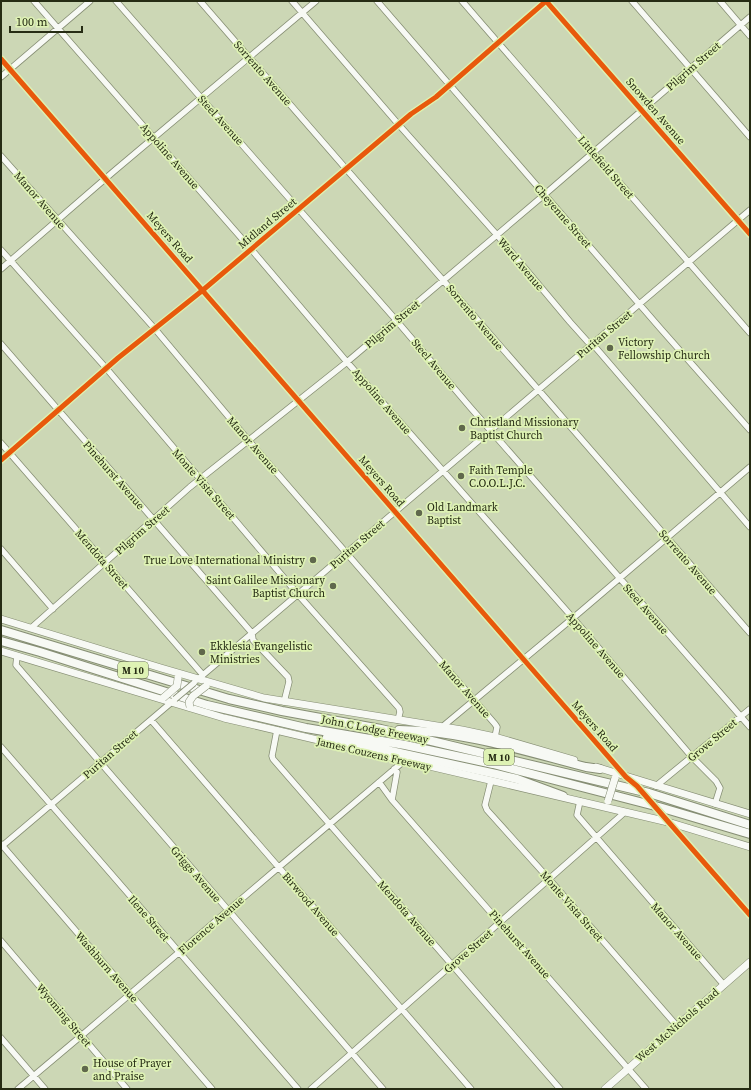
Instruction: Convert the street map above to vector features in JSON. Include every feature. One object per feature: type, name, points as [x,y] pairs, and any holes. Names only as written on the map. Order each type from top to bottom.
[{"type":"highway","name":"John C Lodge Freeway","points":[[1,630],[229,699],[282,711],[381,729],[649,793],[750,825]]},
{"type":"highway","name":"John C Lodge Freeway","points":[[1,641],[207,705],[306,728],[405,745],[494,764],[659,807],[750,834]]},
{"type":"highway","points":[[306,728],[320,735],[496,774],[563,796]]},
{"type":"highway","points":[[381,729],[416,730],[463,737],[494,743],[586,767],[600,769]]},
{"type":"main road","points":[[1,619],[173,672],[264,698],[495,737],[549,752],[600,769],[615,776],[626,777],[750,814]]},
{"type":"main road","name":"James Couzens Freeway","points":[[2,653],[173,701],[191,708],[404,761],[580,801],[607,804],[625,812],[668,822],[750,847]]},
{"type":"main road","points":[[159,698],[169,694],[177,686],[178,678],[173,672]]},
{"type":"main road","points":[[191,708],[189,702],[193,696],[206,686],[212,685],[227,688]]},
{"type":"main road","points":[[607,804],[615,776]]},
{"type":"main road","name":"West McNichols Road","points":[[605,1089],[750,962]]},
{"type":"street","name":"Appoline Avenue","points":[[34,1],[251,249],[347,362],[573,618],[692,757],[719,784],[720,788],[715,804]]},
{"type":"street","points":[[1,77],[90,1]]},
{"type":"street","name":"Steel Avenue","points":[[116,1],[396,320],[750,728]]},
{"type":"street","name":"Sorrento Avenue","points":[[200,1],[750,634]]},
{"type":"street","name":"Ward Avenue","points":[[292,1],[750,527]]},
{"type":"street","points":[[1,270],[106,178],[316,1]]},
{"type":"street","name":"Cheyenne Street","points":[[377,1],[750,430]]},
{"type":"street","name":"Littlefield Street","points":[[462,1],[750,333]]},
{"type":"street","name":"Midland Street","points":[[1,460],[106,368],[203,290],[411,114],[436,96],[546,1]]},
{"type":"street","name":"Snowden Avenue","points":[[546,1],[750,234]]},
{"type":"street","points":[[632,1],[750,137]]},
{"type":"street","points":[[720,1],[750,36]]},
{"type":"street","name":"Pilgrim Street","points":[[32,628],[200,480],[347,362],[750,17]]},
{"type":"street","name":"Meyers Road","points":[[1,59],[626,777],[637,786],[750,915]]},
{"type":"street","name":"Manor Avenue","points":[[1,156],[155,329],[249,441],[495,724],[497,727],[495,737]]},
{"type":"street","name":"Puritan Street","points":[[1,846],[750,210]]},
{"type":"street","name":"Monte Vista Street","points":[[1,250],[106,368],[200,480],[399,708],[400,712],[398,720]]},
{"type":"street","name":"Pinehurst Avenue","points":[[1,344],[252,633],[253,640],[289,679],[284,702]]},
{"type":"street","name":"Mendota Street","points":[[1,443],[105,563],[198,679]]},
{"type":"street","points":[[442,727],[573,618],[750,467]]},
{"type":"street","points":[[1,549],[53,609]]},
{"type":"street","name":"Griggs Avenue","points":[[17,656],[16,665],[383,1089]]},
{"type":"street","name":"Grove Street","points":[[656,786],[750,709]]},
{"type":"street","name":"Birwood Avenue","points":[[151,720],[471,1089]]},
{"type":"street","name":"Mendota Avenue","points":[[277,730],[272,758],[560,1089]]},
{"type":"street","name":"Ilene Street","points":[[1,747],[298,1089]]},
{"type":"street","name":"Florence Avenue","points":[[18,1089],[404,761]]},
{"type":"street","points":[[392,800],[397,772],[394,769]]},
{"type":"street","name":"Monte Vista Street","points":[[491,781],[485,808],[550,879],[677,1026]]},
{"type":"street","name":"Pinehurst Avenue","points":[[379,782],[392,800],[501,922],[646,1089]]},
{"type":"street","name":"Manor Avenue","points":[[580,801],[577,815],[724,985]]},
{"type":"street","name":"Grove Street","points":[[311,1089],[625,812]]},
{"type":"street","name":"Washburn Avenue","points":[[1,846],[212,1089]]},
{"type":"street","name":"Wyoming Street","points":[[1,941],[127,1089]]},
{"type":"street","points":[[1,1038],[45,1089]]},
{"type":"cycle path","points":[[1,460],[118,358],[203,290],[411,114],[436,97],[546,1],[750,234]]},
{"type":"cycle path","points":[[1,59],[626,777],[637,786],[750,915]]},
{"type":"place","name":"Victory Fellowship Church","points":[[610,348]]},
{"type":"place","name":"Christland Missionary Baptist Church","points":[[462,428]]},
{"type":"place","name":"Faith Temple C.O.O.L.J.C.","points":[[461,476]]},
{"type":"place","name":"Old Landmark Baptist","points":[[419,513]]},
{"type":"place","name":"True Love International Ministry","points":[[313,560]]},
{"type":"place","name":"Saint Galilee Missionary Baptist Church","points":[[333,586]]},
{"type":"place","name":"Ekklesia Evangelistic Ministries","points":[[202,652]]},
{"type":"place","name":"House of Prayer and Praise","points":[[85,1069]]}]
